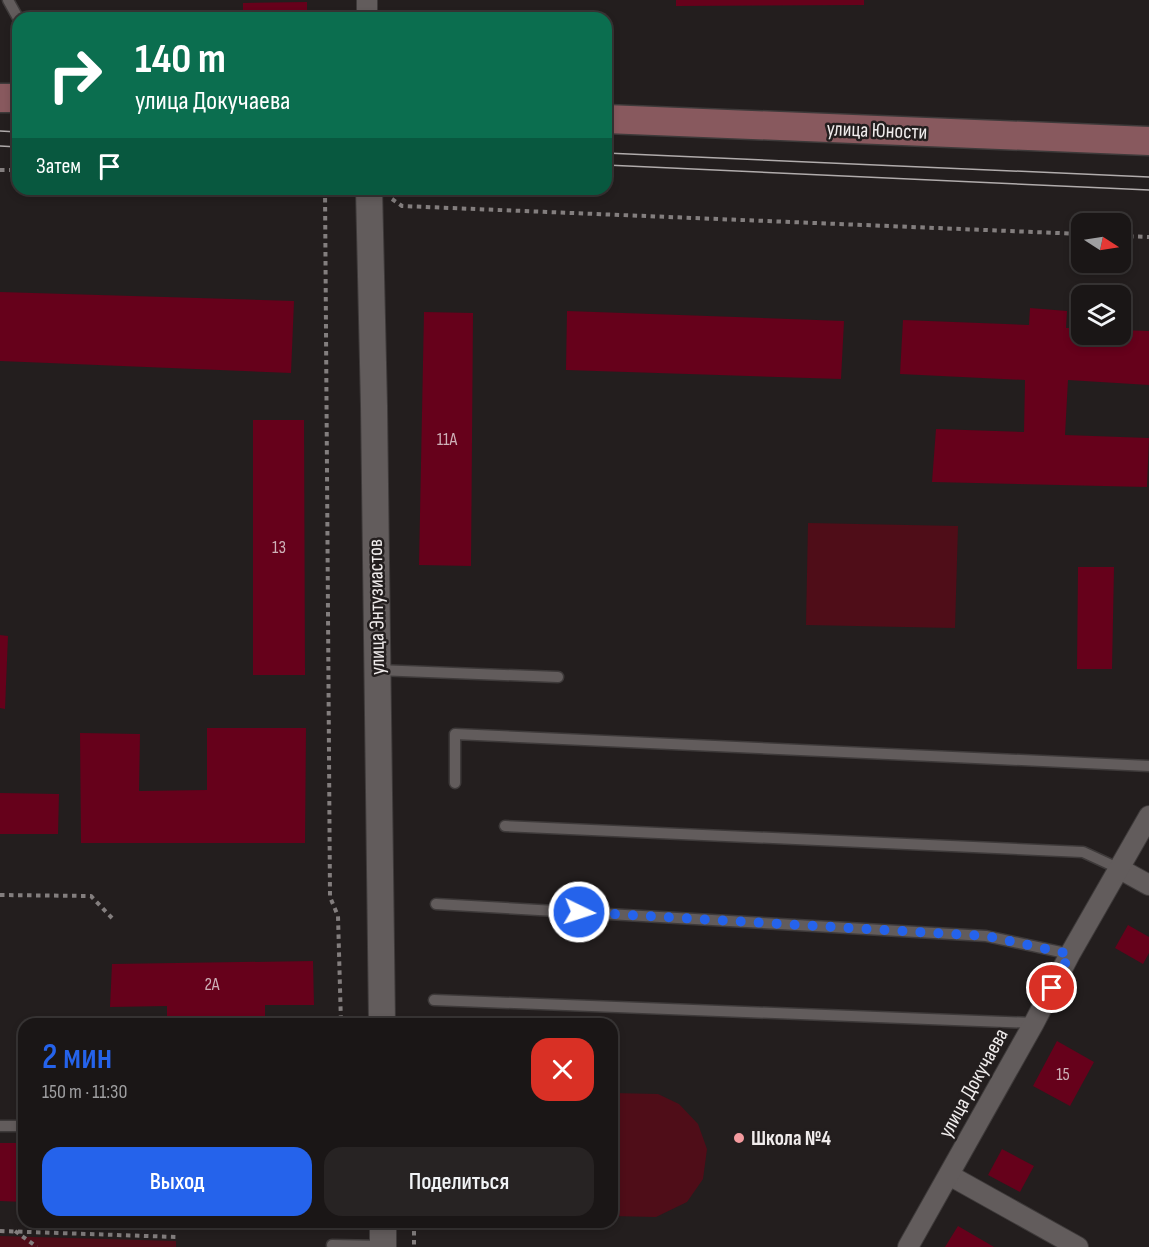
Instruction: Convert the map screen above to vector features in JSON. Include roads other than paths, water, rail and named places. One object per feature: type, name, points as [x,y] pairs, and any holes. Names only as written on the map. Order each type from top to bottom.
[{"type":"main road","name":"улица Юности","points":[[612,119],[1149,141]]},
{"type":"street","name":"улица Энтузиастов","points":[[377,195],[374,406],[381,1018]]},
{"type":"street","name":"улица Докучаева","points":[[908,1247],[1149,816]]},
{"type":"street","points":[[1120,869],[1149,885]]},
{"type":"street","points":[[949,1175],[1078,1247]]},
{"type":"lane","points":[[376,670],[558,677]]},
{"type":"lane","points":[[455,783],[455,734],[1149,766]]},
{"type":"lane","points":[[505,826],[1083,852],[1120,869]]},
{"type":"lane","points":[[436,904],[986,936],[1070,954]]},
{"type":"lane","points":[[434,1000],[1034,1023]]},
{"type":"lane","points":[[0,1126],[18,1126]]},
{"type":"lane","points":[[332,1245],[383,1238]]},
{"type":"tram line","points":[[0,131],[12,132]]},
{"type":"tram line","points":[[0,146],[12,147]]},
{"type":"tram line","points":[[612,153],[1149,177]]},
{"type":"tram line","points":[[612,165],[1149,190]]},
{"type":"place","name":"Школа №4","points":[[739,1138]]}]
